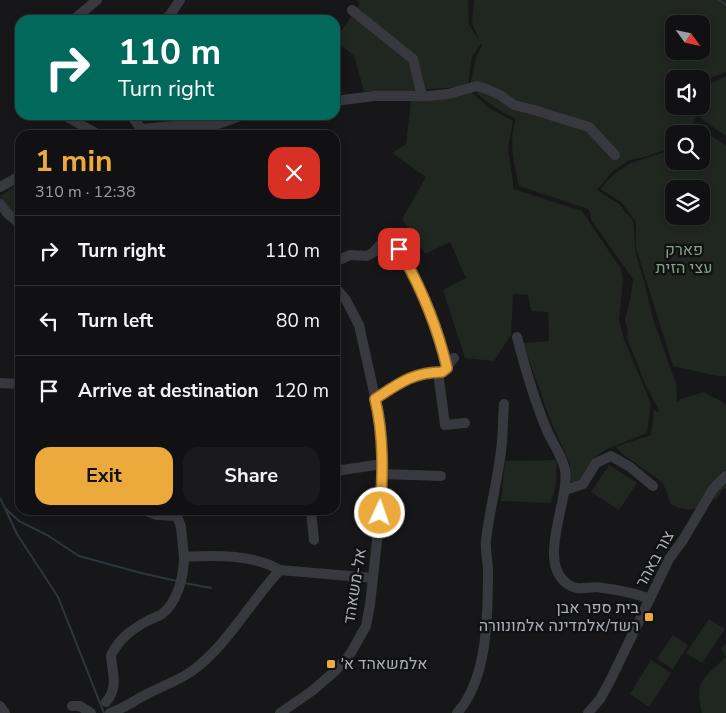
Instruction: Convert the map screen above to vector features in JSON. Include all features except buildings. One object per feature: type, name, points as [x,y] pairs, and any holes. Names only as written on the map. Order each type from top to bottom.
[{"type":"street","points":[[80,15],[97,0]]},
{"type":"street","points":[[170,15],[180,0]]},
{"type":"street","points":[[352,10],[414,59],[422,96]]},
{"type":"street","points":[[340,100],[374,96],[448,94],[477,86],[514,105],[589,127],[615,155]]},
{"type":"street","points":[[73,120],[90,130]]},
{"type":"street","points":[[135,120],[142,130]]},
{"type":"street","points":[[154,130],[183,124],[218,124],[229,120]]},
{"type":"street","points":[[0,187],[15,179]]},
{"type":"street","points":[[0,204],[15,220]]},
{"type":"street","points":[[340,260],[350,255],[367,256],[374,252],[388,235],[392,237],[413,273],[433,316],[443,370],[446,425],[465,423]]},
{"type":"street","name":"אל-משאהד","points":[[280,713],[312,691],[349,656],[366,626],[373,578],[383,469],[379,415],[360,325],[340,293]]},
{"type":"street","points":[[517,337],[528,380],[546,430],[559,453],[565,470],[565,490],[555,536],[557,573],[573,588],[600,587],[623,590],[650,599]]},
{"type":"street","points":[[375,399],[406,380],[425,372],[443,370],[454,358]]},
{"type":"street","points":[[0,382],[15,384]]},
{"type":"street","points":[[457,713],[469,696],[478,676],[483,653],[488,594],[486,542],[502,442],[504,404]]},
{"type":"street","points":[[565,490],[583,484],[596,463],[611,456],[630,467],[653,486]]},
{"type":"street","points":[[340,471],[383,469],[441,476]]},
{"type":"street","name":"צור באהר","points":[[593,711],[618,667],[669,559],[683,540],[713,489],[726,476]]},
{"type":"street","points":[[106,702],[114,690],[115,683],[111,655],[123,636],[137,626],[162,614],[173,600],[184,571],[181,527],[177,516],[167,515]]},
{"type":"street","points":[[312,515],[314,540]]},
{"type":"street","points":[[184,557],[211,555],[267,563],[280,570],[373,578]]},
{"type":"street","points":[[110,713],[123,709],[180,678],[202,663],[224,640],[265,586],[280,570]]},
{"type":"street","points":[[0,706],[5,713]]},
{"type":"street","points":[[72,706],[80,706],[92,713]]},
{"type":"green space","points":[[356,0],[468,0],[469,25],[479,40],[472,23],[474,0],[726,0],[726,72],[710,78],[710,70],[665,70],[665,115],[697,115],[692,125],[665,125],[665,150],[629,160],[612,172],[597,190],[619,204],[633,221],[636,254],[653,319],[676,384],[677,402],[704,392],[726,404],[726,488],[722,490],[717,499],[707,498],[695,509],[690,510],[681,509],[671,504],[663,483],[615,447],[651,435],[654,409],[657,412],[659,410],[646,386],[627,338],[628,330],[625,320],[633,279],[591,220],[591,214],[588,209],[519,186],[512,144],[516,119],[491,105],[470,86],[476,57],[482,46],[481,44],[472,56],[468,86],[411,91],[364,91],[354,56],[340,44],[340,33],[360,3]]},
{"type":"green space","points":[[726,76],[726,136],[700,118],[702,115],[710,115],[710,84]]},
{"type":"green space","points":[[470,91],[489,108],[513,121],[508,148],[514,189],[582,211],[621,269],[623,279],[619,320],[624,339],[651,404],[647,433],[607,449],[595,457],[577,484],[570,481],[570,464],[551,422],[523,343],[549,341],[548,312],[531,311],[528,295],[513,294],[511,335],[494,361],[465,358],[443,290],[466,278],[450,242],[425,254],[402,219],[426,177],[392,153],[406,144],[411,101]]},
{"type":"green space","name":"פארק עצי הזית","points":[[710,135],[726,146],[726,376],[717,376],[673,366],[636,248],[636,222],[621,202],[600,189],[614,174],[631,163],[665,152],[665,170],[710,170]]},
{"type":"green space","points":[[15,186],[15,220],[4,212],[0,196]]},
{"type":"green space","points":[[557,460],[556,483],[551,503],[501,501],[505,461]]},
{"type":"green space","points":[[609,465],[637,483],[619,510],[591,492]]},
{"type":"green space","points":[[709,619],[725,629],[702,663],[686,653]]},
{"type":"green space","points":[[673,635],[688,645],[673,669],[657,659]]},
{"type":"green space","points":[[726,644],[726,657],[721,649]]},
{"type":"green space","points":[[726,657],[726,713],[702,713],[699,693],[702,681]]},
{"type":"green space","points":[[651,660],[671,673],[649,707],[630,694]]},
{"type":"waterway","points":[[719,0],[726,5]]},
{"type":"waterway","points":[[0,498],[17,534],[58,597],[104,713]]},
{"type":"waterway","points":[[6,509],[19,521],[47,535],[79,556],[177,581]]},
{"type":"waterway","points":[[184,583],[211,588]]},
{"type":"place","name":"בית ספר אבן רשד/אלמדינה אלמונוורה","points":[[649,617]]},
{"type":"place","name":"אלמשאהד א׳","points":[[331,664]]},
{"type":"route","points":[[380,513],[383,464],[379,415],[375,399],[406,380],[425,372],[442,372],[447,368],[433,316],[413,273],[399,249]]}]
